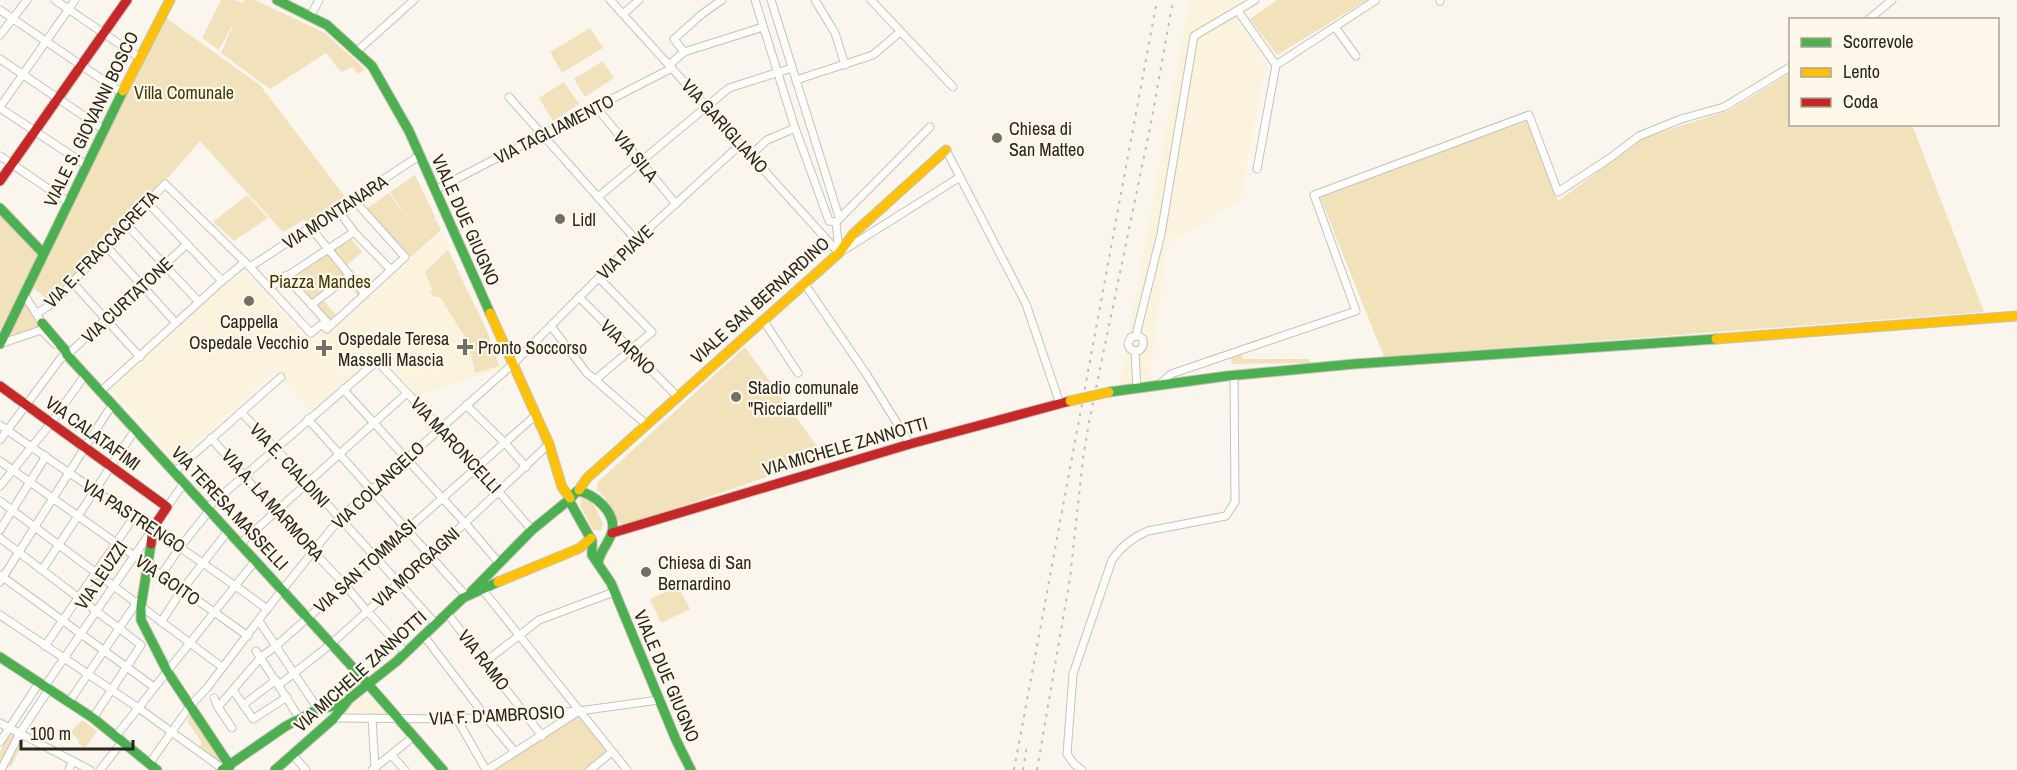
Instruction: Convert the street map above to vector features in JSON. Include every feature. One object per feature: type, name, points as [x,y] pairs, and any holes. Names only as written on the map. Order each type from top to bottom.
[{"type":"street","points":[[0,35],[27,0]]},
{"type":"street","points":[[56,0],[140,58]]},
{"type":"street","points":[[75,0],[0,107],[86,165]]},
{"type":"street","points":[[0,181],[127,0]]},
{"type":"street","name":"VIALE S. GIOVANNI BOSCO","points":[[0,344],[103,129],[170,0]]},
{"type":"street","name":"VIALE DUE GIUGNO","points":[[276,0],[327,26],[372,66],[409,131],[549,444],[562,487],[574,495],[575,513],[592,539],[592,555],[611,583],[659,700],[691,770]]},
{"type":"street","points":[[310,17],[319,0]]},
{"type":"street","points":[[356,52],[414,0]]},
{"type":"street","name":"VIA GARIGLIANO","points":[[610,0],[839,252]]},
{"type":"street","points":[[623,14],[639,0]]},
{"type":"street","points":[[722,0],[674,39],[684,52],[764,27]]},
{"type":"street","points":[[755,0],[795,128],[829,220],[837,219],[930,127]]},
{"type":"street","points":[[771,0],[837,219],[839,252],[960,177]]},
{"type":"street","points":[[815,0],[835,33],[845,65]]},
{"type":"street","points":[[871,0],[953,87]]},
{"type":"street","points":[[1136,335],[1161,234],[1194,36],[1256,0]]},
{"type":"street","points":[[1276,65],[1376,0]]},
{"type":"street","points":[[1870,18],[1892,0]]},
{"type":"street","points":[[0,10],[122,93]]},
{"type":"street","points":[[1238,11],[1276,65],[1257,169]]},
{"type":"street","points":[[1335,27],[1356,56]]},
{"type":"street","points":[[796,80],[873,55],[900,32]]},
{"type":"street","name":"VIA TAGLIAMENTO","points":[[435,190],[670,66],[684,52]]},
{"type":"street","points":[[0,59],[103,129]]},
{"type":"street","points":[[1159,385],[1171,374],[1356,311],[1314,195],[1529,115],[1558,192],[1611,158],[1638,136],[1681,119],[1724,107],[1789,68]]},
{"type":"street","points":[[598,197],[729,88],[792,69]]},
{"type":"street","points":[[509,97],[636,240]]},
{"type":"street","name":"VIA SILA","points":[[596,107],[676,204]]},
{"type":"street","points":[[751,155],[767,140],[795,128]]},
{"type":"street","name":"VIA PIAVE","points":[[513,364],[636,240],[741,144]]},
{"type":"street","points":[[946,150],[1026,304],[1060,404]]},
{"type":"street","name":"VIALE SAN BERNARDINO","points":[[574,495],[587,478],[839,252],[854,233],[946,150]]},
{"type":"street","points":[[0,156],[68,202]]},
{"type":"street","name":"VIA MONTANARA","points":[[100,392],[222,280],[311,228],[419,156]]},
{"type":"street","name":"VIA E. FRACCACRETA","points":[[37,313],[52,304],[73,283],[165,184],[248,265]]},
{"type":"street","points":[[248,265],[311,333],[321,324],[327,329],[405,257],[354,200]]},
{"type":"street","points":[[148,203],[222,280]]},
{"type":"street","points":[[0,208],[44,253]]},
{"type":"street","points":[[338,210],[354,232],[391,270]]},
{"type":"street","points":[[127,225],[199,302]]},
{"type":"street","points":[[311,228],[365,294]]},
{"type":"street","points":[[269,288],[354,232]]},
{"type":"street","name":"VIA CURTATONE","points":[[0,440],[61,358],[67,355],[187,244]]},
{"type":"street","points":[[106,247],[176,323]]},
{"type":"street","points":[[311,305],[350,275]]},
{"type":"street","points":[[285,276],[330,325]]},
{"type":"street","points":[[595,381],[652,332],[599,278]]},
{"type":"street","points":[[73,283],[140,357]]},
{"type":"street","points":[[804,283],[867,375],[910,444]]},
{"type":"street","name":"VIA TERESA MASSELLI","points":[[24,294],[37,313],[41,326],[368,684],[443,770]]},
{"type":"street","name":"VIA ARNO","points":[[579,297],[678,397]]},
{"type":"street","name":"VIA MICHELE ZANNOTTI","points":[[467,597],[580,548],[592,539],[599,543],[629,528],[910,444],[1109,392],[1234,375],[1354,364],[1622,347],[2017,315]]},
{"type":"street","points":[[763,320],[798,373]]},
{"type":"street","points":[[0,344],[41,326]]},
{"type":"street","points":[[551,326],[586,372],[647,425]]},
{"type":"street","points":[[1135,351],[1140,350],[1144,344],[1143,339],[1136,335]]},
{"type":"street","points":[[1136,335],[1128,341],[1129,346],[1135,351],[1137,388]]},
{"type":"street","name":"VIA MARONCELLI","points":[[343,389],[378,361],[478,468],[532,530]]},
{"type":"street","name":"VIA COLANGELO","points":[[149,764],[190,706],[208,689],[222,667],[340,518],[513,364]]},
{"type":"street","points":[[0,486],[51,423],[85,375]]},
{"type":"street","points":[[1082,770],[1067,754],[1073,674],[1112,560],[1119,550],[1136,535],[1226,516],[1232,509],[1235,502],[1234,375]]},
{"type":"street","points":[[174,472],[281,377]]},
{"type":"street","name":"VIA CALATAFIMI","points":[[0,386],[167,507]]},
{"type":"street","points":[[161,575],[208,509],[343,389],[499,563]]},
{"type":"street","points":[[240,544],[407,393]]},
{"type":"street","points":[[466,405],[505,443],[525,467]]},
{"type":"street","points":[[113,406],[1,578],[154,687]]},
{"type":"street","name":"VIA E. CIALDINI","points":[[241,412],[436,624]]},
{"type":"street","name":"VIA SAN TOMMASI","points":[[218,706],[233,690],[259,654],[276,646],[536,415]]},
{"type":"street","points":[[308,419],[467,597]]},
{"type":"street","name":"VIA PASTRENGO","points":[[0,425],[134,517],[181,546],[267,609]]},
{"type":"street","points":[[42,570],[135,430]]},
{"type":"street","name":"VIA A. LA MARMORA","points":[[211,438],[406,653]]},
{"type":"street","name":"VIA MORGAGNI","points":[[243,705],[296,673],[331,644],[549,444]]},
{"type":"street","points":[[0,530],[46,456]]},
{"type":"street","name":"VIA GOITO","points":[[0,461],[248,636]]},
{"type":"street","points":[[589,493],[593,474]]},
{"type":"street","name":"VIA LEUZZI","points":[[44,686],[65,659],[184,483]]},
{"type":"street","points":[[574,495],[589,493],[602,504],[611,520],[629,528]]},
{"type":"street","name":"VIA MICHELE ZANNOTTI","points":[[275,770],[334,718],[344,704],[406,653],[467,597],[532,530],[574,495]]},
{"type":"street","points":[[0,501],[222,667]]},
{"type":"street","points":[[45,646],[134,517]]},
{"type":"street","points":[[598,563],[600,553],[610,537],[611,520]]},
{"type":"street","points":[[153,528],[139,604],[141,620],[167,671],[227,769]]},
{"type":"street","points":[[161,622],[182,590],[228,531]]},
{"type":"street","points":[[0,538],[141,645],[93,718]]},
{"type":"street","points":[[100,770],[137,707],[255,561]]},
{"type":"street","points":[[482,589],[627,770]]},
{"type":"street","points":[[485,662],[539,620],[614,592]]},
{"type":"street","points":[[69,702],[118,628],[139,604]]},
{"type":"street","name":"VIA RAMO","points":[[447,614],[542,736]]},
{"type":"street","points":[[0,615],[227,769]]},
{"type":"street","points":[[258,621],[296,673],[318,709]]},
{"type":"street","points":[[424,636],[515,752]]},
{"type":"street","points":[[259,654],[300,719]]},
{"type":"street","points":[[0,657],[93,718],[157,770]]},
{"type":"street","points":[[0,741],[8,728],[44,686]]},
{"type":"street","points":[[1,770],[44,686]]},
{"type":"street","points":[[233,690],[253,719],[286,697]]},
{"type":"street","points":[[214,698],[232,728]]},
{"type":"street","name":"VIA F. D'AMBROSIO","points":[[334,718],[457,719],[579,711],[659,700]]},
{"type":"street","points":[[227,769],[286,726],[318,709],[344,704]]},
{"type":"street","points":[[457,719],[487,770],[579,711]]},
{"type":"street","points":[[372,718],[373,769]]},
{"type":"street","points":[[0,723],[90,770]]},
{"type":"street","points":[[373,769],[413,737]]},
{"type":"street","points":[[590,770],[612,752]]},
{"type":"street","points":[[292,754],[306,770]]},
{"type":"street","points":[[391,755],[405,770]]},
{"type":"street","points":[[69,770],[72,761]]},
{"type":"shaded area","points":[[1189,0],[1260,0],[1236,16],[1266,62],[1241,200],[1167,244],[1150,379],[1119,387]]},
{"type":"shaded area","name":"Ospedale Teresa Masselli Mascia","points":[[442,232],[502,368],[417,396],[380,355],[313,412],[276,372],[176,462],[110,389],[240,269],[309,340],[321,328],[328,334]]},
{"type":"shaded area","points":[[368,685],[392,718],[338,714]]},
{"type":"green space","points":[[221,0],[243,3],[245,0],[255,0],[325,33],[365,69],[358,74],[352,67],[341,72],[326,53],[270,89],[221,53],[236,18],[219,50],[202,38]]},
{"type":"green space","points":[[1277,0],[1367,0],[1277,55],[1250,19]]},
{"type":"green space","name":"Villa Comunale","points":[[165,17],[260,85],[349,202],[310,228],[304,220],[283,232],[200,141],[52,303],[31,286]]},
{"type":"green space","points":[[590,28],[603,48],[562,73],[550,52]]},
{"type":"green space","points":[[603,61],[614,78],[585,97],[574,79]]},
{"type":"green space","points":[[1789,74],[1789,126],[1912,126],[1984,312],[1384,357],[1320,197],[1528,121],[1558,201],[1645,137],[1728,111]]},
{"type":"green space","points":[[564,82],[579,104],[553,121],[539,98]]},
{"type":"green space","points":[[415,175],[436,219],[426,223],[436,220],[441,230],[411,257],[366,209],[389,193],[414,227],[390,192]]},
{"type":"green space","points":[[247,195],[268,218],[234,241],[213,222]]},
{"type":"green space","points":[[0,214],[39,254],[0,331]]},
{"type":"green space","name":"Piazza Mandes","points":[[351,238],[362,252],[346,266],[365,289],[358,296],[346,283],[324,301],[336,315],[329,321],[294,277]]},
{"type":"green space","points":[[448,250],[487,331],[499,366],[475,373],[469,344],[440,297],[435,297],[430,293],[432,289],[425,272]]},
{"type":"green space","points":[[25,301],[42,326],[10,337]]},
{"type":"green space","name":"Stadio comunale \"Ricciardelli\"","points":[[745,347],[825,457],[627,525],[620,523],[607,501],[597,490],[598,482]]},
{"type":"green space","points":[[1241,353],[1243,359],[1309,359],[1310,363],[1232,364],[1231,356]]},
{"type":"green space","points":[[582,498],[591,502],[596,509],[603,524],[601,531],[593,530],[580,505]]},
{"type":"green space","points":[[678,586],[690,609],[661,623],[650,599]]},
{"type":"green space","points":[[192,712],[228,766],[223,769],[197,750],[202,743],[187,721]]},
{"type":"green space","points":[[579,713],[611,752],[586,770],[491,770],[543,738]]},
{"type":"green space","points":[[82,720],[97,731],[85,748],[70,732]]},
{"type":"green space","points":[[10,733],[16,736],[15,739],[23,742],[11,767],[0,762],[0,751]]},
{"type":"railway","points":[[1014,770],[1157,0]]},
{"type":"railway","points":[[1037,770],[1070,578],[1089,422],[1151,123],[1173,0]]},
{"type":"railway","points":[[1023,770],[1027,744]]},
{"type":"traffic: fast","points":[[277,0],[327,25],[372,66],[409,131],[490,313]]},
{"type":"traffic: fast","points":[[0,344],[123,91]]},
{"type":"traffic: fast","points":[[0,208],[43,253]]},
{"type":"traffic: fast","points":[[42,323],[67,355],[368,684],[443,770]]},
{"type":"traffic: fast","points":[[1109,392],[1227,376],[1354,364],[1716,339]]},
{"type":"traffic: fast","points":[[598,563],[612,532],[611,518],[608,511],[597,500],[577,491],[570,502],[592,541],[592,555],[611,583],[676,740],[691,770]]},
{"type":"traffic: fast","points":[[471,592],[532,530],[570,499]]},
{"type":"traffic: fast","points":[[151,544],[141,606],[141,620],[167,671],[230,766]]},
{"type":"traffic: fast","points":[[275,770],[334,718],[349,699],[397,661],[463,598],[498,582]]},
{"type":"traffic: fast","points":[[0,657],[93,718],[157,770]]},
{"type":"traffic: fast","points":[[222,770],[286,726],[318,709],[344,704]]},
{"type":"traffic: slow","points":[[123,91],[170,0]]},
{"type":"traffic: slow","points":[[579,490],[587,478],[839,253],[854,233],[946,150]]},
{"type":"traffic: slow","points":[[490,313],[549,444],[562,487],[570,498]]},
{"type":"traffic: slow","points":[[1716,339],[2017,316]]},
{"type":"traffic: slow","points":[[1070,401],[1109,392]]},
{"type":"traffic: slow","points":[[498,582],[580,548],[591,538]]},
{"type":"traffic: jam","points":[[0,181],[127,0]]},
{"type":"traffic: jam","points":[[0,386],[167,507],[153,528],[151,544]]},
{"type":"traffic: jam","points":[[612,533],[910,444],[1070,401]]},
{"type":"place","name":"Chiesa di San Matteo","points":[[997,138]]},
{"type":"place","name":"Lidl","points":[[560,219]]},
{"type":"place","name":"Cappella Ospedale Vecchio","points":[[249,301]]},
{"type":"place","name":"Pronto Soccorso","points":[[465,347]]},
{"type":"place","name":"Ospedale Teresa Masselli Mascia","points":[[324,348]]},
{"type":"place","name":"Stadio comunale \"Ricciardelli\"","points":[[736,397]]},
{"type":"place","name":"Chiesa di San Bernardino","points":[[646,572]]}]
